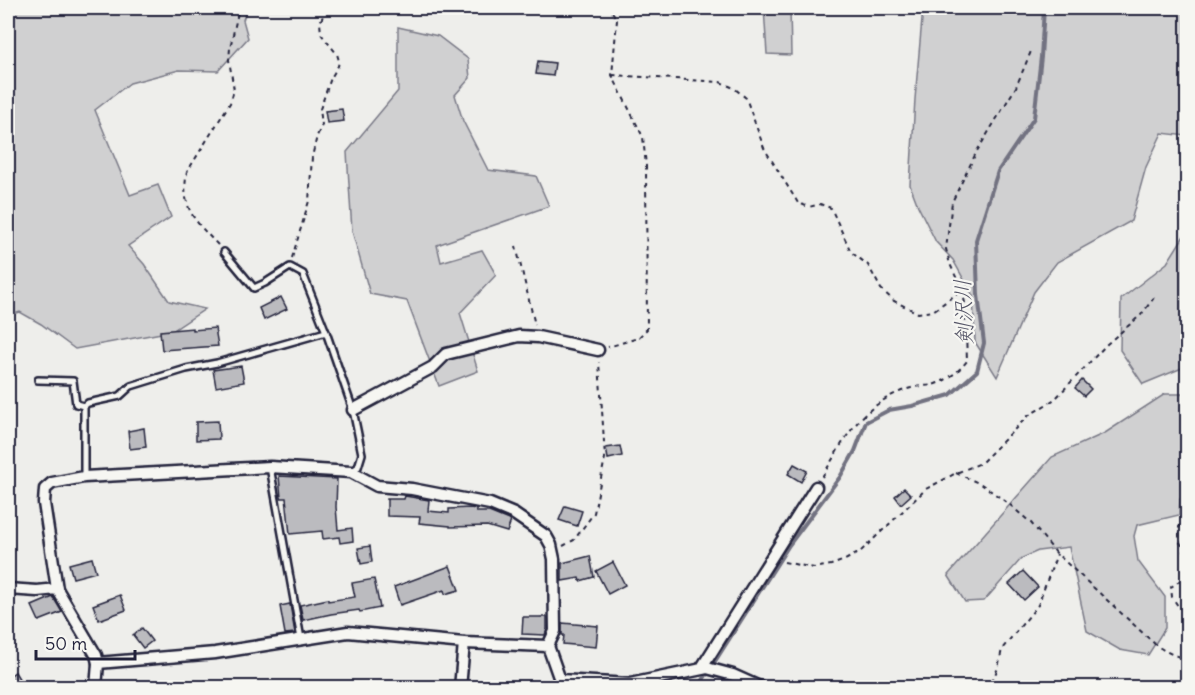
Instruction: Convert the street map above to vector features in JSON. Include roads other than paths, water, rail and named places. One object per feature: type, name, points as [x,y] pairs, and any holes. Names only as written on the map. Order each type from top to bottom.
[{"type":"street","points":[[354,410],[433,367],[446,354],[519,336],[538,337],[598,350]]},
{"type":"street","points":[[96,687],[98,663],[96,655],[57,589],[44,502],[45,489],[52,483],[84,477],[270,467],[351,472],[376,486],[412,489],[490,504],[514,514],[546,536],[553,552],[555,631],[548,646],[560,680],[630,684],[708,669],[733,675],[762,687]]},
{"type":"street","points":[[708,669],[776,560],[816,487]]},
{"type":"street","points":[[8,589],[37,591],[57,589]]},
{"type":"street","points":[[98,663],[215,653],[348,632],[464,643],[548,646]]},
{"type":"street","points":[[460,687],[464,643]]},
{"type":"lane","points":[[224,252],[254,288],[290,267],[303,274],[354,410],[362,454],[357,467],[351,472]]},
{"type":"lane","points":[[38,380],[74,381],[76,404],[84,406],[88,403],[120,396],[131,386],[186,369],[217,363],[326,332]]},
{"type":"lane","points":[[84,406],[84,477]]},
{"type":"lane","points":[[270,467],[301,639]]},
{"type":"waterway","name":"剣沢川","points":[[698,688],[789,545],[840,477],[855,451],[866,422],[889,410],[950,395],[977,371],[984,343],[978,295],[976,240],[998,171],[1034,118],[1044,8]]}]
